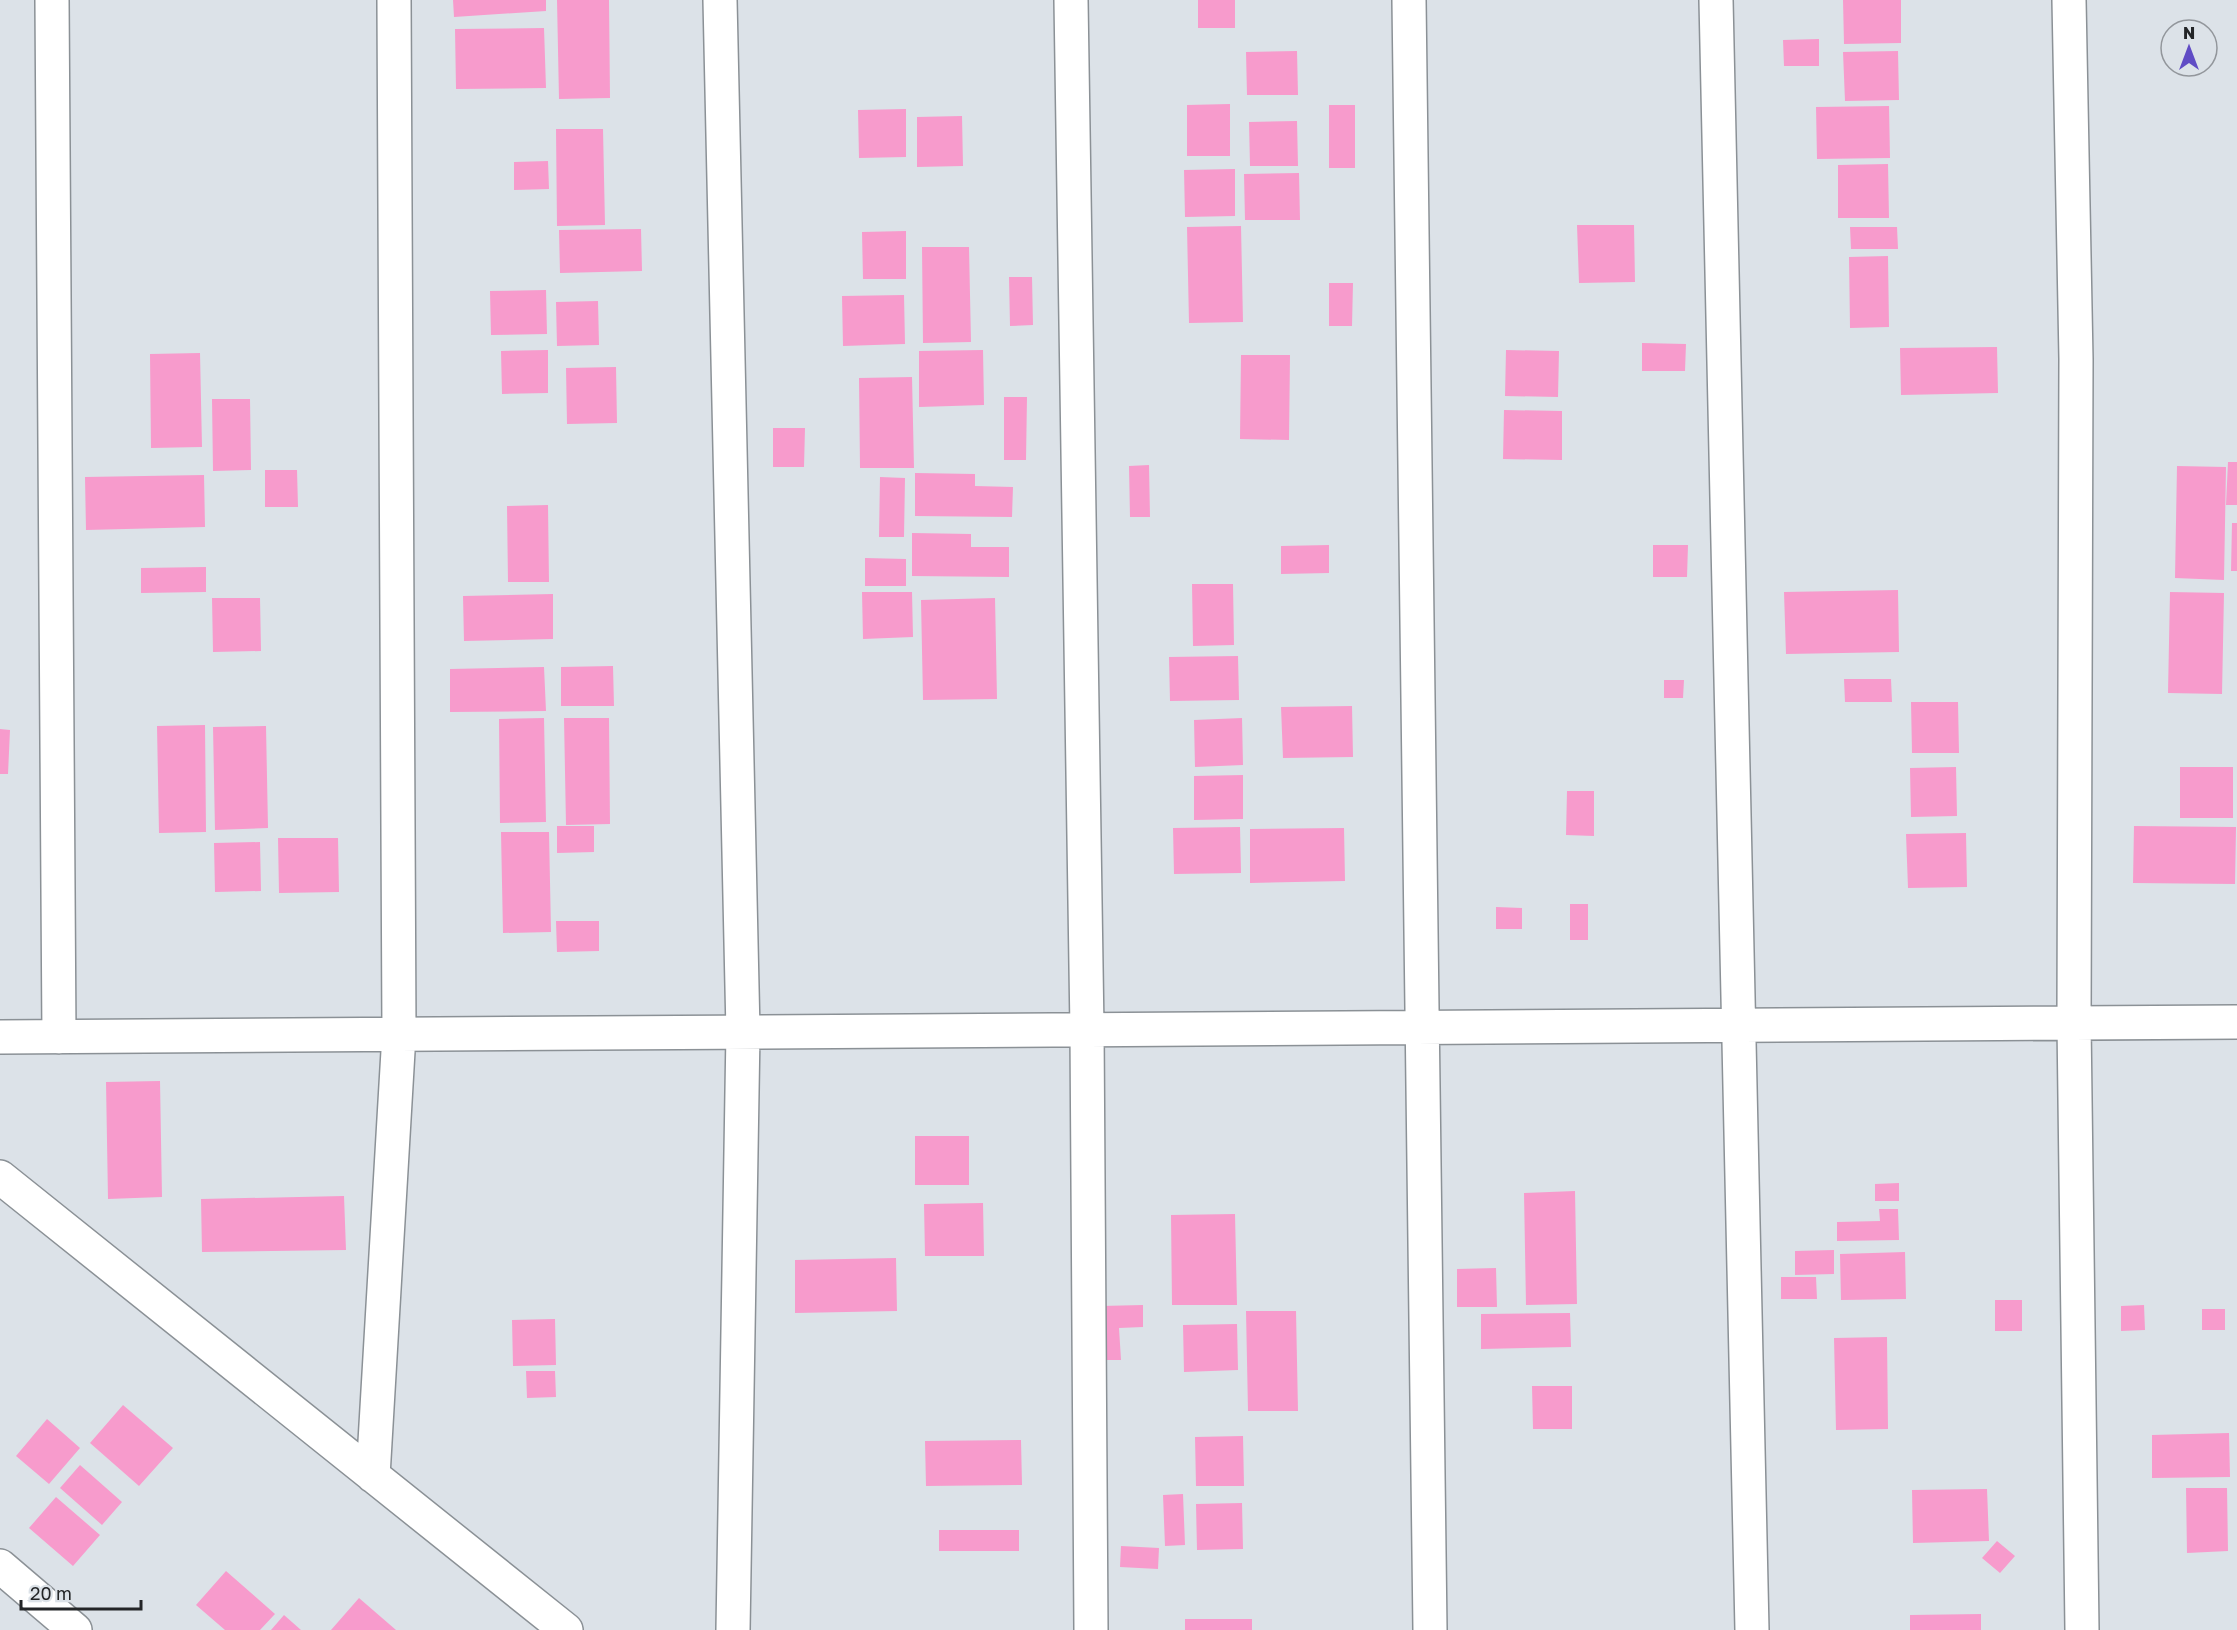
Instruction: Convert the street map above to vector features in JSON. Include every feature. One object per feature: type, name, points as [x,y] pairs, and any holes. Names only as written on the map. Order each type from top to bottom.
[{"type":"street","points":[[52,0],[59,1037]]},
{"type":"street","points":[[373,1476],[399,1034],[394,0]]},
{"type":"street","points":[[720,0],[743,1032],[733,1630]]},
{"type":"street","points":[[1071,0],[1087,1030],[1091,1630]]},
{"type":"street","points":[[1409,0],[1430,1630]]},
{"type":"street","points":[[1716,0],[1752,1630]]},
{"type":"street","points":[[2069,0],[2076,359],[2074,1023],[2082,1630]]},
{"type":"street","points":[[0,1037],[2237,1022]]},
{"type":"street","points":[[0,1177],[566,1630]]},
{"type":"street","points":[[4,1578],[75,1630]]},
{"type":"building","points":[[453,0],[546,0],[546,11],[454,17]]},
{"type":"building","points":[[557,0],[609,0],[610,98],[559,99]]},
{"type":"building","points":[[1198,0],[1235,0],[1235,28],[1198,28]]},
{"type":"building","points":[[1843,0],[1901,0],[1901,43],[1844,44]]},
{"type":"building","points":[[544,28],[546,88],[456,89],[455,29]]},
{"type":"building","points":[[1819,39],[1819,66],[1784,66],[1783,40]]},
{"type":"building","points":[[1297,51],[1298,95],[1247,95],[1246,52]]},
{"type":"building","points":[[1898,51],[1899,100],[1845,101],[1843,52]]},
{"type":"building","points":[[1230,104],[1230,156],[1187,156],[1187,105]]},
{"type":"building","points":[[1329,105],[1355,105],[1355,168],[1329,168]]},
{"type":"building","points":[[1889,106],[1890,158],[1817,159],[1816,107]]},
{"type":"building","points":[[906,109],[906,157],[859,158],[858,110]]},
{"type":"building","points":[[962,116],[963,166],[917,167],[917,117]]},
{"type":"building","points":[[1297,121],[1298,166],[1250,166],[1249,122]]},
{"type":"building","points":[[556,129],[603,129],[605,225],[557,226]]},
{"type":"building","points":[[548,161],[549,189],[514,190],[514,162]]},
{"type":"building","points":[[1888,164],[1889,218],[1838,218],[1838,165]]},
{"type":"building","points":[[1235,169],[1235,216],[1185,217],[1184,170]]},
{"type":"building","points":[[1299,173],[1300,220],[1245,220],[1244,174]]},
{"type":"building","points":[[1577,225],[1634,225],[1635,282],[1579,283]]},
{"type":"building","points":[[1241,226],[1243,322],[1189,323],[1187,227]]},
{"type":"building","points":[[1850,227],[1897,227],[1898,249],[1851,249]]},
{"type":"building","points":[[641,229],[642,271],[560,273],[559,230]]},
{"type":"building","points":[[906,231],[906,279],[863,279],[862,232]]},
{"type":"building","points":[[922,247],[969,247],[971,342],[923,343]]},
{"type":"building","points":[[1888,256],[1889,327],[1850,328],[1849,257]]},
{"type":"building","points":[[1009,277],[1032,277],[1033,325],[1010,326]]},
{"type":"building","points":[[1329,283],[1353,283],[1352,326],[1329,326]]},
{"type":"building","points":[[546,290],[547,334],[491,335],[490,291]]},
{"type":"building","points":[[904,295],[905,344],[843,346],[842,296]]},
{"type":"building","points":[[598,301],[599,345],[557,346],[556,302]]},
{"type":"building","points":[[1642,343],[1686,344],[1685,371],[1642,371]]},
{"type":"building","points":[[1997,347],[1998,393],[1901,395],[1900,348]]},
{"type":"building","points":[[548,350],[548,393],[502,394],[501,351]]},
{"type":"building","points":[[983,350],[984,405],[919,407],[919,351]]},
{"type":"building","points":[[1506,350],[1559,351],[1558,397],[1505,396]]},
{"type":"building","points":[[200,353],[202,447],[151,448],[150,354]]},
{"type":"building","points":[[1241,355],[1290,355],[1289,440],[1240,439]]},
{"type":"building","points":[[616,367],[617,423],[567,424],[566,368]]},
{"type":"building","points":[[912,377],[914,468],[860,468],[859,378]]},
{"type":"building","points":[[1004,397],[1027,397],[1026,460],[1004,460]]},
{"type":"building","points":[[212,399],[250,399],[251,470],[213,471]]},
{"type":"building","points":[[1504,410],[1562,411],[1562,460],[1503,459]]},
{"type":"building","points":[[773,428],[805,428],[804,467],[773,467]]},
{"type":"building","points":[[2228,462],[2237,462],[2237,505],[2226,505]]},
{"type":"building","points":[[1149,465],[1150,517],[1130,517],[1129,466]]},
{"type":"building","points":[[2177,466],[2226,467],[2224,580],[2175,578]]},
{"type":"building","points":[[265,470],[297,470],[298,507],[265,507]]},
{"type":"building","points":[[915,473],[975,474],[975,486],[1013,487],[1012,517],[915,516]]},
{"type":"building","points":[[204,475],[205,527],[86,530],[85,477]]},
{"type":"building","points":[[880,477],[905,478],[904,537],[879,537]]},
{"type":"building","points":[[548,505],[549,582],[508,582],[507,506]]},
{"type":"building","points":[[2232,523],[2237,523],[2237,571],[2231,571]]},
{"type":"building","points":[[912,533],[971,534],[971,547],[1009,547],[1009,577],[912,576]]},
{"type":"building","points":[[1329,545],[1329,573],[1281,574],[1281,546]]},
{"type":"building","points":[[1653,545],[1688,545],[1687,577],[1653,577]]},
{"type":"building","points":[[865,558],[906,559],[906,586],[865,586]]},
{"type":"building","points":[[206,567],[206,592],[141,593],[141,568]]},
{"type":"building","points":[[1192,584],[1233,584],[1234,645],[1193,646]]},
{"type":"building","points":[[1898,590],[1899,652],[1786,654],[1784,592]]},
{"type":"building","points":[[862,592],[912,592],[913,637],[863,639]]},
{"type":"building","points":[[2170,592],[2224,593],[2222,694],[2168,693]]},
{"type":"building","points":[[553,594],[553,639],[464,641],[463,596]]},
{"type":"building","points":[[212,598],[260,598],[261,651],[213,652]]},
{"type":"building","points":[[995,598],[997,699],[923,700],[921,600]]},
{"type":"building","points":[[1238,656],[1239,700],[1170,701],[1169,657]]},
{"type":"building","points":[[613,666],[614,706],[561,706],[561,667]]},
{"type":"building","points":[[544,667],[546,711],[450,712],[450,669]]},
{"type":"building","points":[[1844,679],[1891,679],[1892,702],[1845,702]]},
{"type":"building","points":[[1664,680],[1684,680],[1683,698],[1664,698]]},
{"type":"building","points":[[1911,702],[1958,702],[1959,753],[1912,753]]},
{"type":"building","points":[[1352,706],[1353,757],[1283,758],[1281,707]]},
{"type":"building","points":[[544,718],[546,822],[500,823],[499,719]]},
{"type":"building","points":[[564,718],[609,718],[610,824],[566,825]]},
{"type":"building","points":[[1242,718],[1243,765],[1195,767],[1194,720]]},
{"type":"building","points":[[205,725],[206,832],[159,833],[157,726]]},
{"type":"building","points":[[266,726],[268,828],[215,830],[213,727]]},
{"type":"building","points":[[0,729],[10,730],[8,774],[0,774]]},
{"type":"building","points":[[1956,767],[1957,816],[1911,817],[1910,768]]},
{"type":"building","points":[[2180,767],[2233,767],[2233,818],[2180,818]]},
{"type":"building","points":[[1243,775],[1243,819],[1194,820],[1194,776]]},
{"type":"building","points":[[1567,791],[1594,791],[1594,836],[1566,835]]},
{"type":"building","points":[[557,826],[594,826],[594,852],[557,853]]},
{"type":"building","points":[[2134,826],[2236,827],[2235,884],[2133,883]]},
{"type":"building","points":[[1240,827],[1241,873],[1174,874],[1173,828]]},
{"type":"building","points":[[1344,828],[1345,881],[1250,883],[1250,829]]},
{"type":"building","points":[[501,832],[549,832],[551,932],[503,933]]},
{"type":"building","points":[[1966,833],[1967,887],[1908,888],[1906,834]]},
{"type":"building","points":[[278,838],[338,838],[339,892],[279,893]]},
{"type":"building","points":[[260,842],[261,891],[215,892],[214,843]]},
{"type":"building","points":[[1570,904],[1588,904],[1588,940],[1570,940]]},
{"type":"building","points":[[1496,907],[1522,908],[1522,929],[1496,929]]},
{"type":"building","points":[[556,921],[599,921],[599,951],[557,952]]},
{"type":"building","points":[[160,1081],[162,1197],[108,1199],[106,1082]]},
{"type":"building","points":[[915,1136],[969,1136],[969,1185],[915,1185]]},
{"type":"building","points":[[1899,1183],[1899,1201],[1875,1201],[1875,1184]]},
{"type":"building","points":[[1575,1191],[1577,1304],[1526,1305],[1524,1193]]},
{"type":"building","points":[[344,1196],[346,1250],[202,1252],[201,1199]]},
{"type":"building","points":[[983,1203],[984,1256],[925,1256],[924,1204]]},
{"type":"building","points":[[1879,1209],[1898,1209],[1899,1240],[1837,1241],[1837,1222],[1880,1221]]},
{"type":"building","points":[[1235,1214],[1237,1305],[1172,1305],[1171,1215]]},
{"type":"building","points":[[1834,1250],[1834,1274],[1795,1275],[1795,1251]]},
{"type":"building","points":[[1905,1252],[1906,1299],[1841,1300],[1840,1254]]},
{"type":"building","points":[[896,1258],[897,1311],[795,1313],[795,1260]]},
{"type":"building","points":[[1496,1268],[1497,1307],[1457,1307],[1457,1269]]},
{"type":"building","points":[[1781,1277],[1816,1277],[1817,1299],[1781,1299]]},
{"type":"building","points":[[1995,1300],[2022,1300],[2022,1331],[1995,1331]]},
{"type":"building","points":[[1143,1305],[1143,1327],[1119,1328],[1121,1360],[1102,1360],[1101,1306]]},
{"type":"building","points":[[2144,1305],[2145,1330],[2121,1331],[2121,1306]]},
{"type":"building","points":[[2202,1309],[2225,1309],[2225,1330],[2202,1330]]},
{"type":"building","points":[[1246,1311],[1296,1311],[1298,1411],[1248,1411]]},
{"type":"building","points":[[1570,1313],[1571,1347],[1481,1349],[1481,1314]]},
{"type":"building","points":[[555,1319],[556,1365],[513,1366],[512,1320]]},
{"type":"building","points":[[1237,1324],[1238,1370],[1184,1372],[1183,1325]]},
{"type":"building","points":[[1887,1337],[1888,1429],[1836,1430],[1834,1338]]},
{"type":"building","points":[[526,1371],[555,1371],[556,1397],[527,1398]]},
{"type":"building","points":[[1532,1386],[1572,1386],[1572,1429],[1533,1429]]},
{"type":"building","points":[[123,1405],[173,1448],[139,1486],[90,1443]]},
{"type":"building","points":[[47,1419],[80,1448],[49,1484],[16,1456]]},
{"type":"building","points":[[2229,1433],[2230,1477],[2152,1478],[2152,1435]]},
{"type":"building","points":[[1243,1436],[1244,1486],[1196,1486],[1195,1437]]},
{"type":"building","points":[[1021,1440],[1022,1485],[926,1486],[925,1441]]},
{"type":"building","points":[[80,1465],[122,1502],[102,1525],[60,1488]]},
{"type":"building","points":[[2186,1488],[2227,1488],[2228,1551],[2187,1553]]},
{"type":"building","points":[[1987,1489],[1989,1541],[1913,1543],[1912,1490]]},
{"type":"building","points":[[1183,1494],[1185,1545],[1165,1546],[1163,1495]]},
{"type":"building","points":[[56,1497],[100,1535],[73,1566],[29,1528]]},
{"type":"building","points":[[1242,1503],[1243,1549],[1197,1550],[1196,1504]]},
{"type":"building","points":[[939,1530],[1019,1530],[1019,1551],[939,1551]]},
{"type":"building","points":[[1997,1541],[2015,1556],[2000,1573],[1982,1558]]},
{"type":"building","points":[[1121,1546],[1159,1548],[1158,1569],[1120,1567]]},
{"type":"building","points":[[226,1571],[275,1614],[260,1630],[225,1630],[196,1605]]},
{"type":"building","points":[[359,1598],[396,1630],[331,1630]]},
{"type":"building","points":[[1981,1614],[1981,1630],[1910,1630],[1910,1615]]},
{"type":"building","points":[[284,1615],[301,1630],[271,1630]]},
{"type":"building","points":[[1185,1619],[1252,1619],[1252,1630],[1185,1630]]}]
